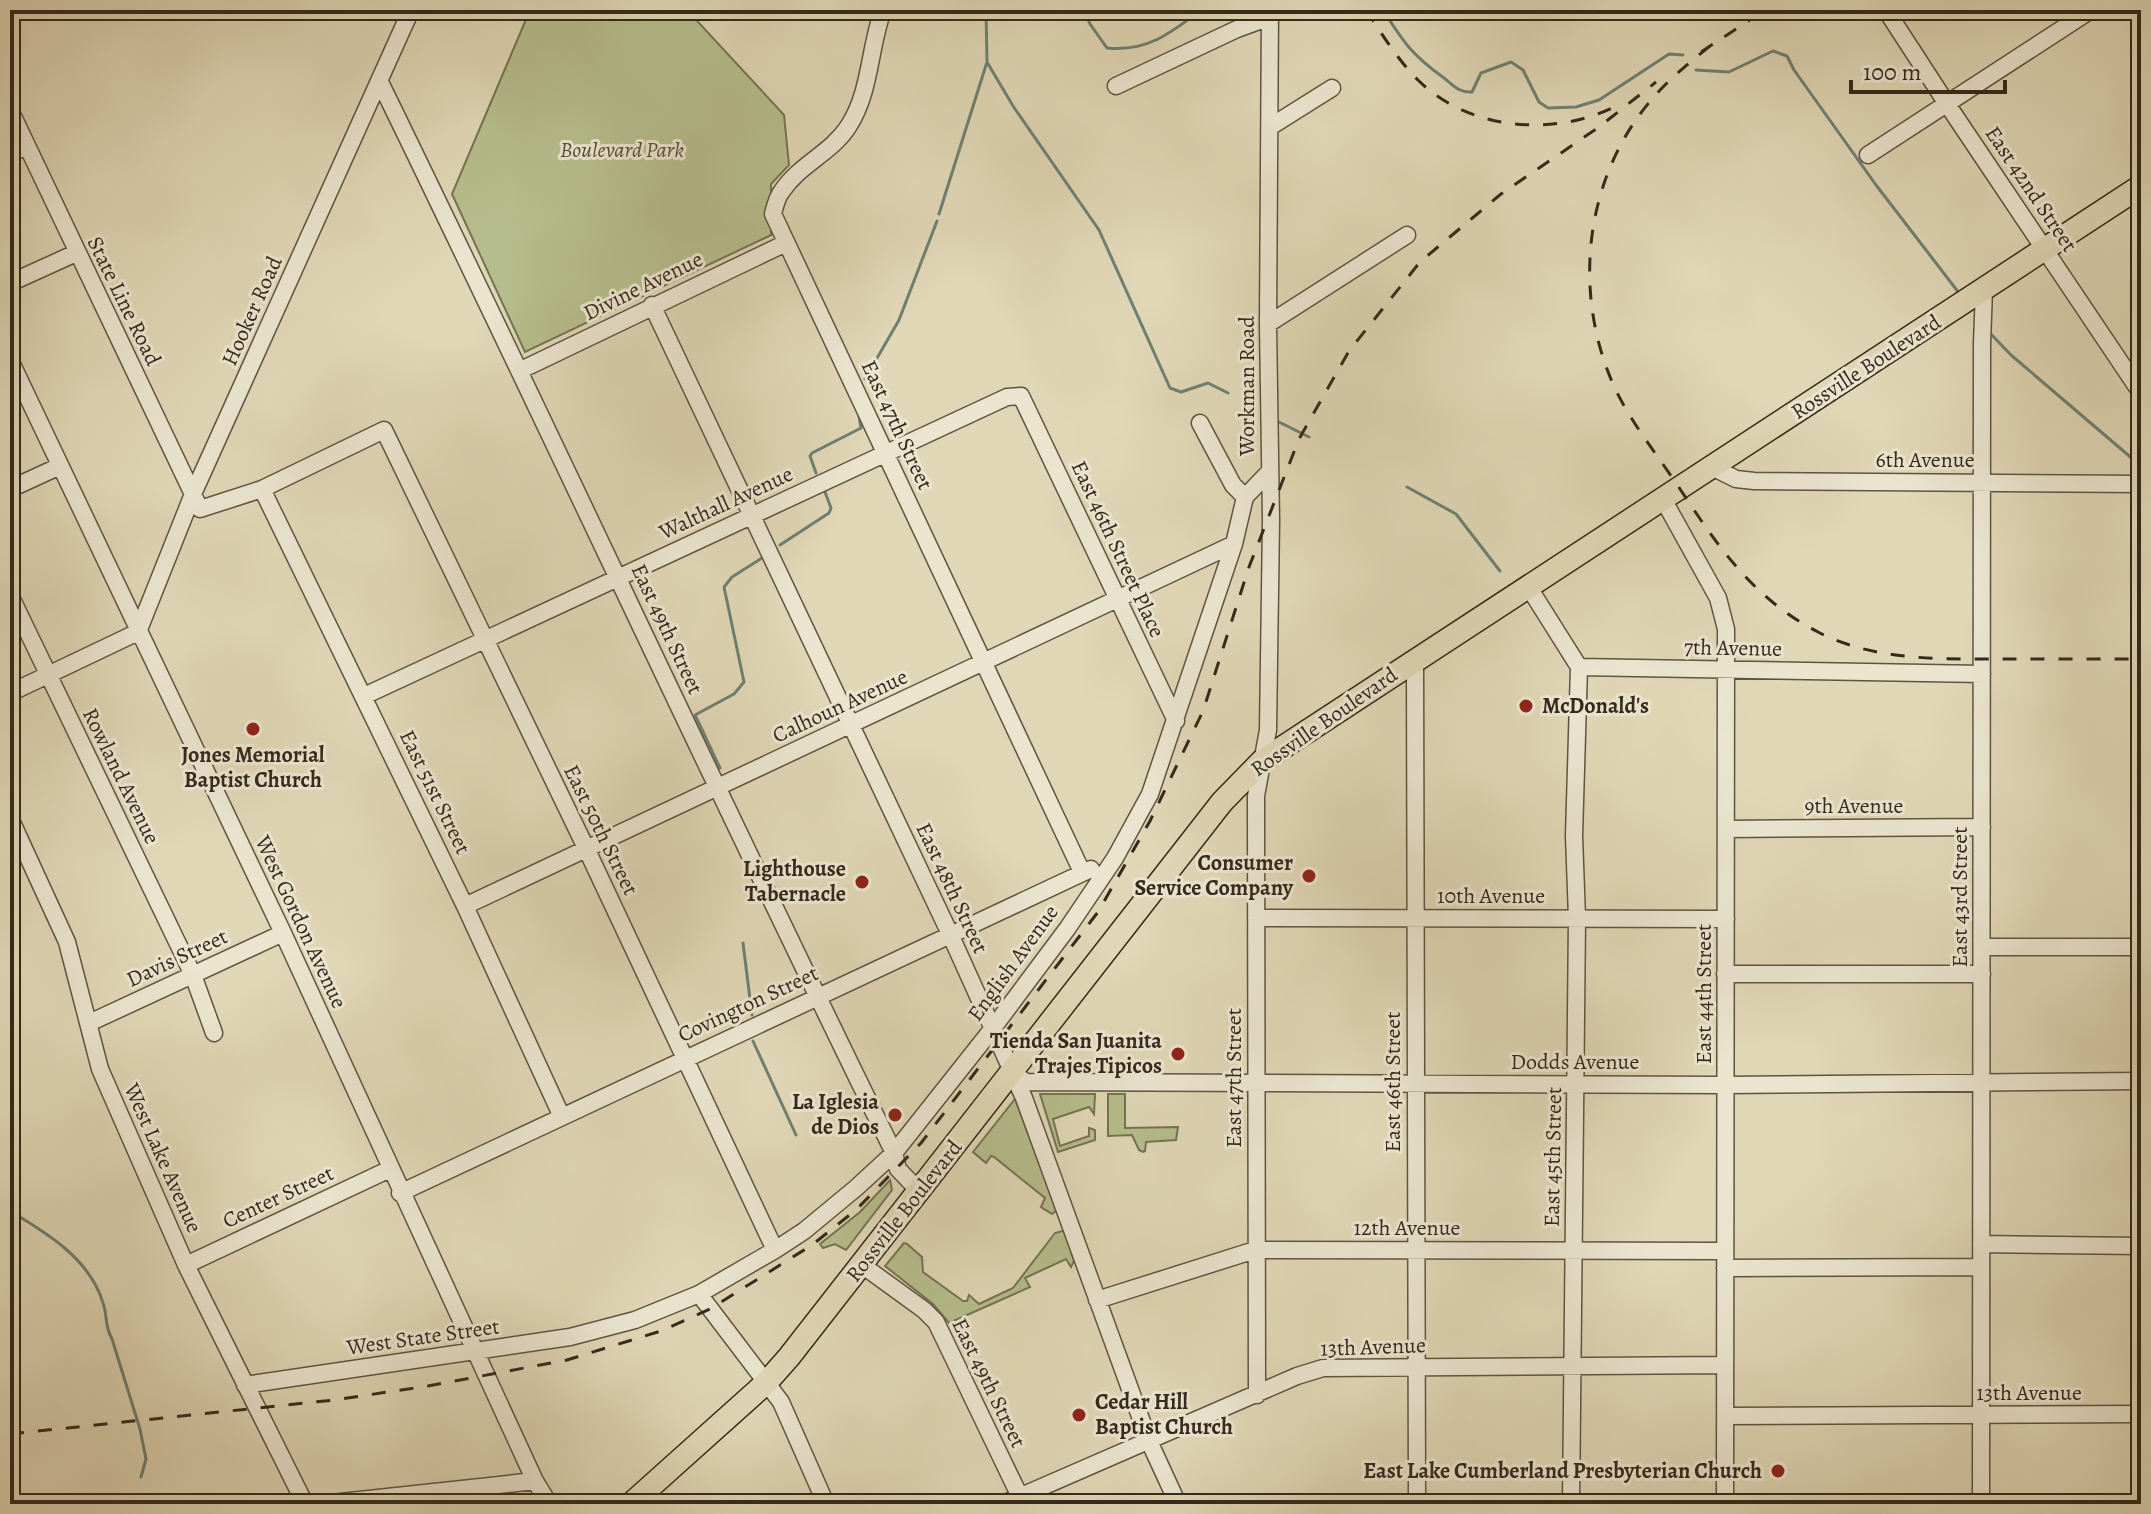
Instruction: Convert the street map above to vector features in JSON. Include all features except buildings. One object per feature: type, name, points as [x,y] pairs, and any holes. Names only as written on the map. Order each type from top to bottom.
[{"type":"highway","name":"Rossville Boulevard","points":[[631,1504],[766,1383],[862,1265],[1222,802],[1262,761],[2141,186]]},
{"type":"street","name":"Hooker Road","points":[[138,632],[411,10]]},
{"type":"street","name":"East 47th Street","points":[[883,10],[856,114],[845,131],[780,192],[773,214],[1082,872]]},
{"type":"street","name":"East 42nd Street","points":[[1886,10],[2140,390]]},
{"type":"street","points":[[1868,155],[2091,10]]},
{"type":"street","points":[[1116,86],[1270,14]]},
{"type":"street","name":"Workman Road","points":[[1262,761],[1268,730],[1270,14]]},
{"type":"street","name":"East 49th Street","points":[[380,82],[521,370],[717,788],[894,1153],[898,1169],[919,1191]]},
{"type":"street","points":[[1270,127],[1332,88]]},
{"type":"street","name":"State Line Road","points":[[10,110],[197,502]]},
{"type":"street","points":[[10,154],[26,146]]},
{"type":"street","points":[[1268,324],[1407,235]]},
{"type":"street","name":"Divine Avenue","points":[[521,370],[786,243]]},
{"type":"street","points":[[10,283],[76,253]]},
{"type":"street","name":"East 43rd Street","points":[[1981,1504],[1984,289]]},
{"type":"street","name":"East 48th Street","points":[[652,305],[950,934],[1024,1098],[1149,1441],[1178,1504]]},
{"type":"street","name":"West Gordon Avenue","points":[[10,360],[283,933],[535,1481],[549,1504]]},
{"type":"street","name":"Walthall Avenue","points":[[364,696],[1007,397],[1021,396]]},
{"type":"street","name":"East 46th Street Place","points":[[1021,396],[1176,721]]},
{"type":"street","points":[[1200,423],[1233,485],[1245,497],[1270,471]]},
{"type":"street","name":"East 50th Street","points":[[262,489],[384,430],[586,848],[775,1250]]},
{"type":"street","points":[[10,489],[60,466]]},
{"type":"street","name":"6th Avenue","points":[[1712,467],[1736,479],[1754,481],[2141,484]]},
{"type":"street","points":[[197,502],[262,489]]},
{"type":"street","name":"East 51st Street","points":[[262,489],[465,906],[562,1117]]},
{"type":"street","name":"English Avenue","points":[[606,1329],[699,1294],[775,1250],[826,1214],[894,1153],[993,1028],[1115,858],[1150,794],[1234,544],[1245,497]]},
{"type":"street","name":"East 44th Street","points":[[1663,499],[1724,614],[1727,670],[1725,1504]]},
{"type":"street","name":"Calhoun Avenue","points":[[465,906],[1234,544]]},
{"type":"street","points":[[1528,586],[1579,667]]},
{"type":"street","name":"Rowland Avenue","points":[[10,595],[193,975],[214,1033]]},
{"type":"street","points":[[10,693],[138,632]]},
{"type":"street","name":"East 46th Street","points":[[1415,659],[1417,1504]]},
{"type":"street","name":"7th Avenue","points":[[1579,667],[1982,674]]},
{"type":"street","name":"East 45th Street","points":[[1571,1504],[1577,918],[1574,836],[1579,667]]},
{"type":"street","name":"East 47th Street","points":[[1257,1395],[1256,796],[1262,761]]},
{"type":"street","name":"West Lake Avenue","points":[[10,818],[67,942],[100,1069],[186,1265],[305,1504]]},
{"type":"street","name":"9th Avenue","points":[[1726,829],[1982,827]]},
{"type":"street","name":"Covington Street","points":[[400,1193],[1115,858]]},
{"type":"street","name":"10th Avenue","points":[[1256,918],[1726,919]]},
{"type":"street","name":"Davis Street","points":[[89,1023],[283,933]]},
{"type":"street","points":[[1982,947],[2141,947]]},
{"type":"street","points":[[1725,974],[1982,974]]},
{"type":"street","name":"Dodds Avenue","points":[[1012,1073],[1026,1082],[1255,1085],[2141,1081]]},
{"type":"street","name":"Center Street","points":[[186,1265],[390,1169]]},
{"type":"street","points":[[1981,1244],[2141,1246]]},
{"type":"street","name":"12th Avenue","points":[[1097,1300],[1255,1250],[1574,1250],[1725,1260],[1980,1267]]},
{"type":"street","name":"East 49th Street","points":[[862,1265],[936,1322],[1022,1500]]},
{"type":"street","points":[[699,1294],[781,1402],[826,1504]]},
{"type":"street","name":"West State Street","points":[[245,1385],[606,1329]]},
{"type":"street","name":"13th Avenue","points":[[1003,1504],[1022,1500],[1297,1376],[1323,1368],[1725,1365]]},
{"type":"street","name":"13th Avenue","points":[[1725,1416],[2141,1414]]},
{"type":"street","points":[[322,1504],[535,1481]]},
{"type":"green space","name":"Boulevard Park","points":[[530,10],[689,12],[784,115],[789,165],[771,184],[771,235],[525,352],[452,194]]},
{"type":"green space","points":[[1040,1094],[1095,1094],[1094,1114],[1089,1107],[1053,1119],[1060,1146],[1089,1136],[1089,1128],[1095,1130],[1095,1140],[1058,1152]]},
{"type":"green space","points":[[1108,1094],[1125,1094],[1125,1128],[1178,1127],[1176,1140],[1146,1142],[1143,1152],[1132,1135],[1108,1136]]},
{"type":"green space","points":[[1015,1099],[1057,1210],[1052,1214],[1041,1207],[1045,1198],[994,1157],[991,1156],[986,1163],[973,1152]]},
{"type":"green space","points":[[890,1180],[892,1190],[846,1250],[835,1244],[823,1248],[820,1244],[860,1212]]},
{"type":"green space","points":[[1065,1231],[1074,1261],[1071,1267],[1066,1259],[1025,1278],[1030,1287],[949,1323],[933,1304],[885,1266],[904,1243],[907,1244],[922,1257],[923,1272],[963,1301],[967,1301],[969,1295],[979,1304],[1013,1288],[1055,1233]]},
{"type":"waterway","points":[[939,214],[987,62],[986,10]]},
{"type":"waterway","points":[[1084,10],[1107,48],[1146,44],[1201,10]]},
{"type":"waterway","points":[[1383,10],[1416,55],[1456,88],[1472,92],[1481,73],[1511,62],[1523,70],[1539,102],[1548,108],[1576,107],[1599,100],[1669,54],[1683,55]]},
{"type":"waterway","points":[[1696,70],[1729,72],[1773,51],[1787,56],[1876,185],[1959,293]]},
{"type":"waterway","points":[[987,62],[1013,106],[1099,230],[1170,388],[1181,392],[1208,383],[1228,393]]},
{"type":"waterway","points":[[865,379],[899,320],[937,221]]},
{"type":"waterway","points":[[1988,331],[2011,355],[2141,466]]},
{"type":"waterway","points":[[816,473],[810,456],[812,453],[861,428],[859,416]]},
{"type":"waterway","points":[[1279,422],[1309,437]]},
{"type":"waterway","points":[[1407,487],[1456,514],[1500,571]]},
{"type":"waterway","points":[[780,545],[829,513],[831,508],[825,492]]},
{"type":"waterway","points":[[720,768],[695,715],[734,694],[744,682],[724,587],[732,577],[762,558]]},
{"type":"waterway","points":[[743,943],[752,1015]]},
{"type":"waterway","points":[[753,1041],[796,1135]]},
{"type":"waterway","points":[[10,1211],[66,1249],[97,1287],[140,1429],[146,1459],[141,1477]]},
{"type":"railway","points":[[1366,10],[1418,80],[1462,110],[1514,124],[1542,125],[1569,122],[1620,104]]},
{"type":"railway","points":[[1701,52],[1765,10]]},
{"type":"railway","points":[[1710,46],[1652,99],[1629,130],[1612,163],[1599,199],[1592,236],[1590,273],[1592,311],[1600,348],[1613,384],[1635,423],[1707,529],[1738,569],[1774,604],[1818,632],[1863,649],[1935,658],[2141,659]]},
{"type":"railway","points":[[10,1434],[334,1400],[567,1360],[661,1331],[710,1309],[812,1245],[857,1209],[921,1143],[1098,912],[1150,821],[1203,711],[1249,567],[1299,439],[1349,351],[1420,262],[1501,194],[1599,127],[1656,82]]},
{"type":"place","name":"McDonald's","points":[[1526,706]]},
{"type":"place","name":"Jones Memorial Baptist Church","points":[[253,729]]},
{"type":"place","name":"Consumer Service Company","points":[[1309,876]]},
{"type":"place","name":"Lighthouse Tabernacle","points":[[862,882]]},
{"type":"place","name":"Tienda San Juanita Trajes Tipicos","points":[[1178,1054]]},
{"type":"place","name":"La Iglesia de Dios","points":[[895,1115]]},
{"type":"place","name":"Cedar Hill Baptist Church","points":[[1079,1415]]},
{"type":"place","name":"East Lake Cumberland Presbyterian Church","points":[[1778,1471]]}]
